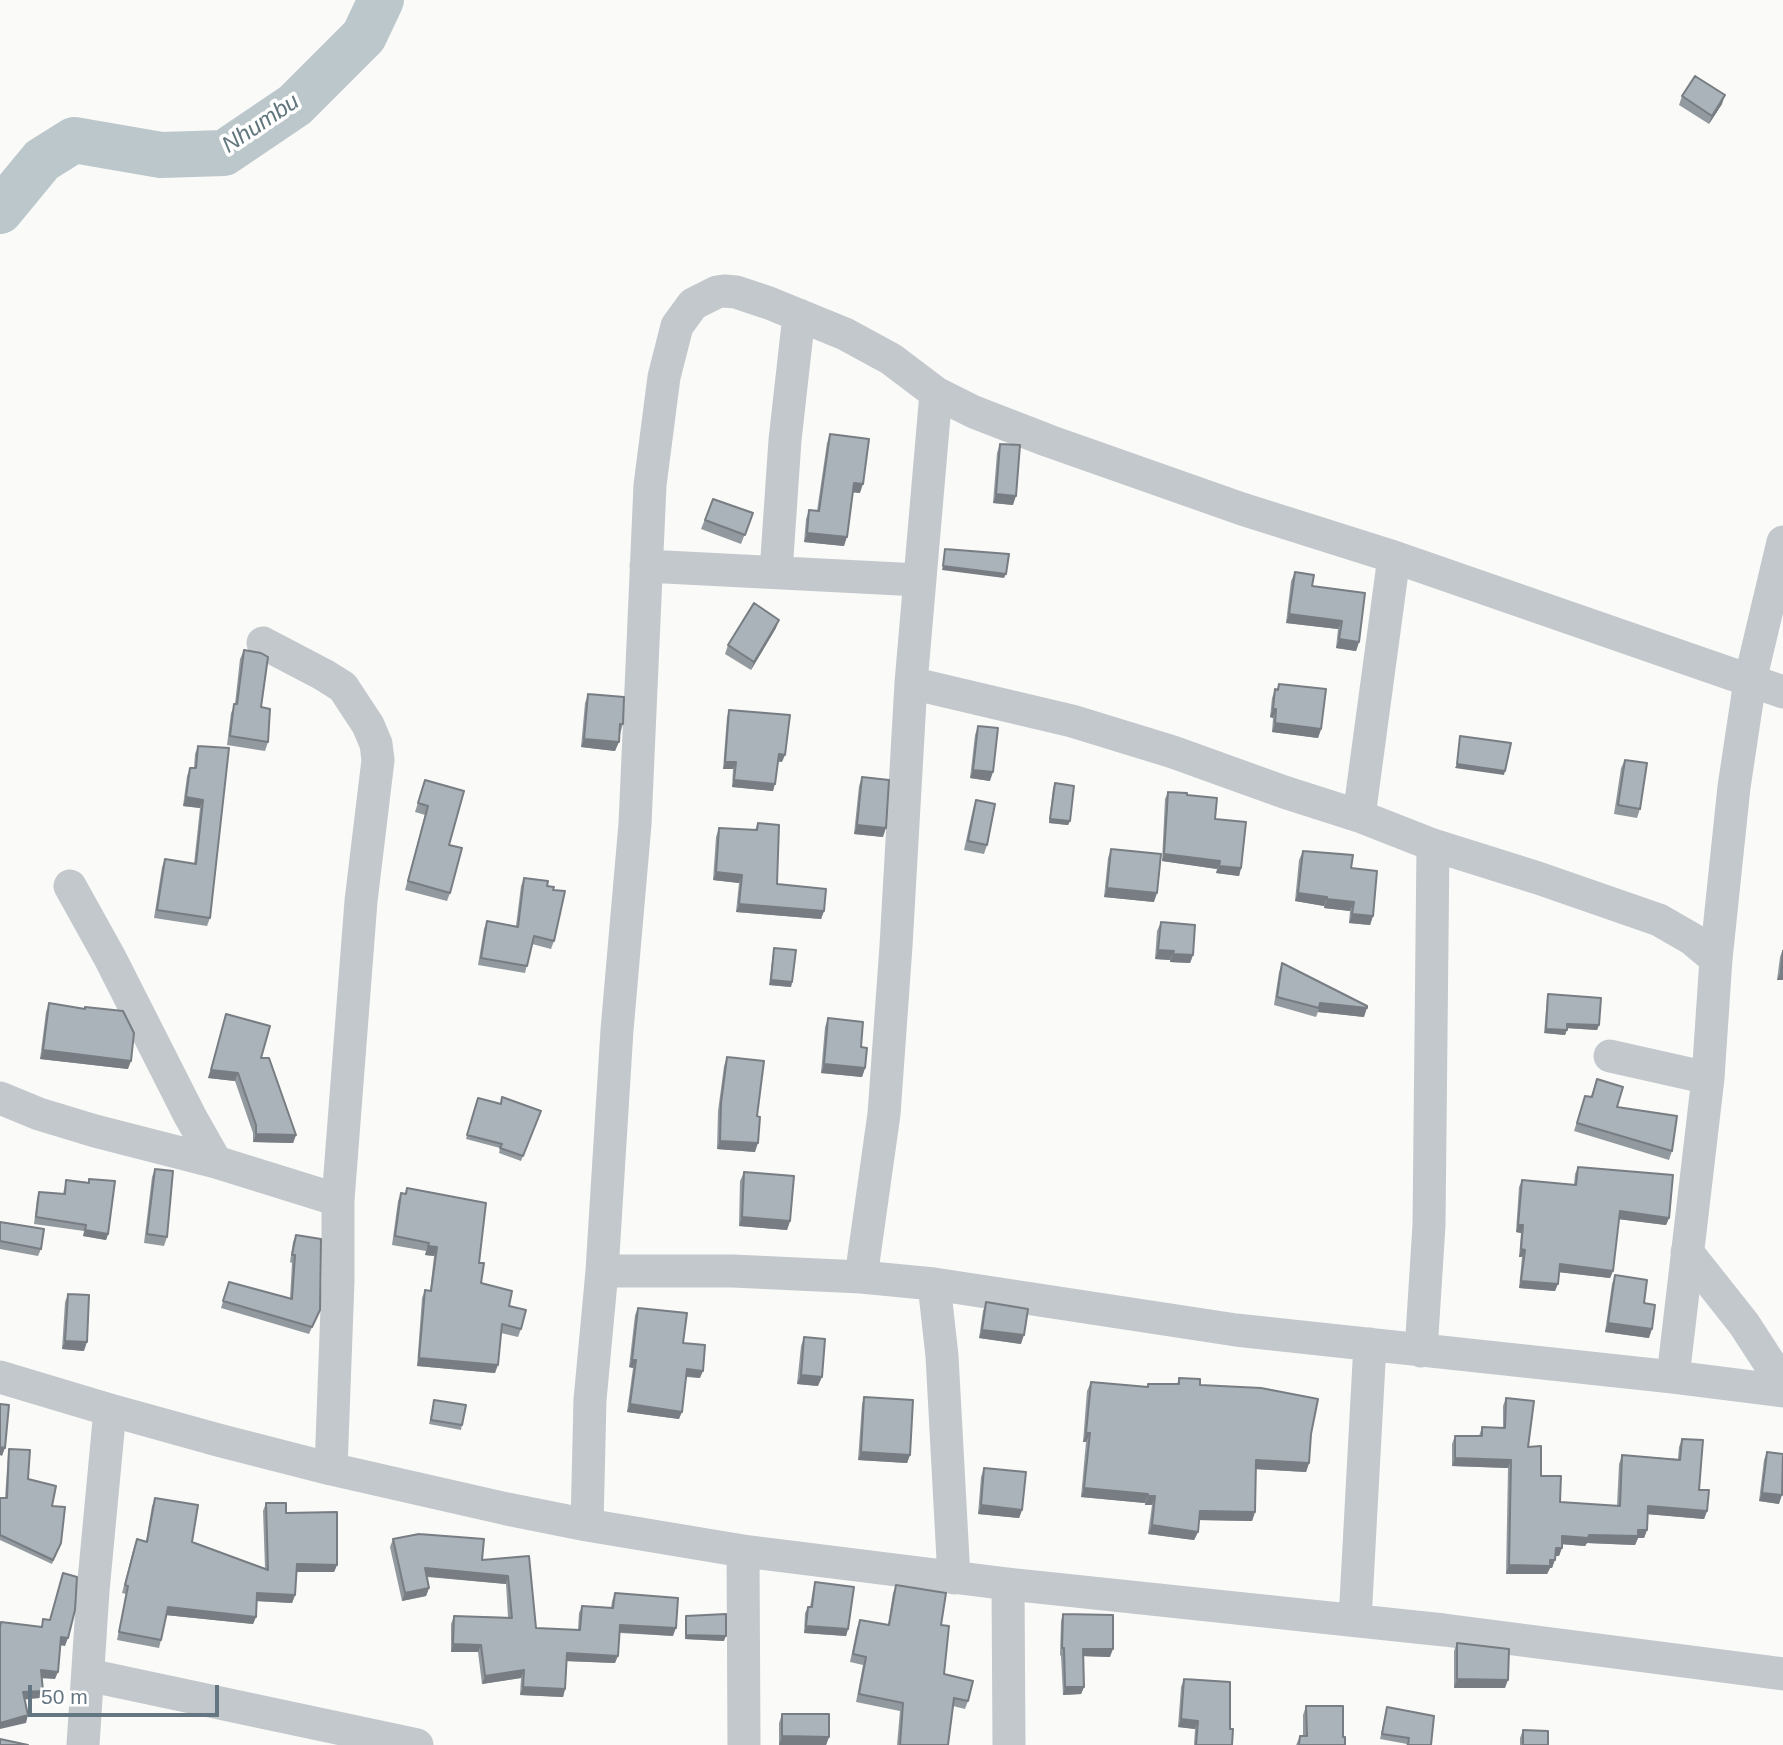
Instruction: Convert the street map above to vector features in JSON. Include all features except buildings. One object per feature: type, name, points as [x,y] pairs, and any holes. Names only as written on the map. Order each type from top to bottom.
[{"type":"street","points":[[587,1525],[590,1400],[635,824],[650,485],[664,377],[677,326],[693,304],[717,292],[736,292],[769,303],[845,334],[891,359],[936,393],[974,412],[1115,466],[1394,557],[1783,692]]},
{"type":"street","points":[[776,572],[785,440],[799,315]]},
{"type":"street","points":[[861,1277],[884,1114],[911,683],[936,393]]},
{"type":"street","points":[[1673,1377],[1708,1078],[1716,959],[1734,787],[1750,681],[1783,542]]},
{"type":"street","points":[[1359,816],[1394,557]]},
{"type":"street","points":[[646,566],[919,579]]},
{"type":"street","points":[[263,643],[343,687],[368,725],[376,744],[377,760],[361,901],[338,1200],[338,1281],[331,1469]]},
{"type":"street","points":[[911,683],[1072,721],[1173,752],[1359,816],[1433,845],[1659,920],[1692,939],[1716,959]]},
{"type":"street","points":[[1420,1351],[1429,1225],[1433,845]]},
{"type":"street","points":[[70,886],[216,1162]]},
{"type":"street","points":[[1659,920],[1680,918],[1698,912],[1722,898]]},
{"type":"street","points":[[1610,1056],[1708,1078]]},
{"type":"street","points":[[0,1098],[39,1114],[94,1131],[216,1162],[338,1200]]},
{"type":"street","points":[[1687,1252],[1744,1324],[1783,1384]]},
{"type":"street","points":[[602,1270],[733,1271],[861,1277],[934,1284],[1236,1330],[1783,1391]]},
{"type":"street","points":[[934,1284],[944,1383],[954,1578]]},
{"type":"street","points":[[1355,1620],[1370,1345]]},
{"type":"street","points":[[0,1377],[110,1410],[331,1469],[587,1525],[743,1551],[954,1578],[1444,1630],[1783,1674]]},
{"type":"street","points":[[83,1745],[93,1591],[110,1410]]},
{"type":"street","points":[[740,1738],[743,1551]]},
{"type":"street","points":[[1008,1584],[1009,1745]]},
{"type":"street","points":[[88,1675],[269,1730],[417,1745]]},
{"type":"waterway","name":"Nhumbu","points":[[0,211],[42,160],[74,140],[161,155],[224,153],[295,105],[364,36],[381,0]]}]
